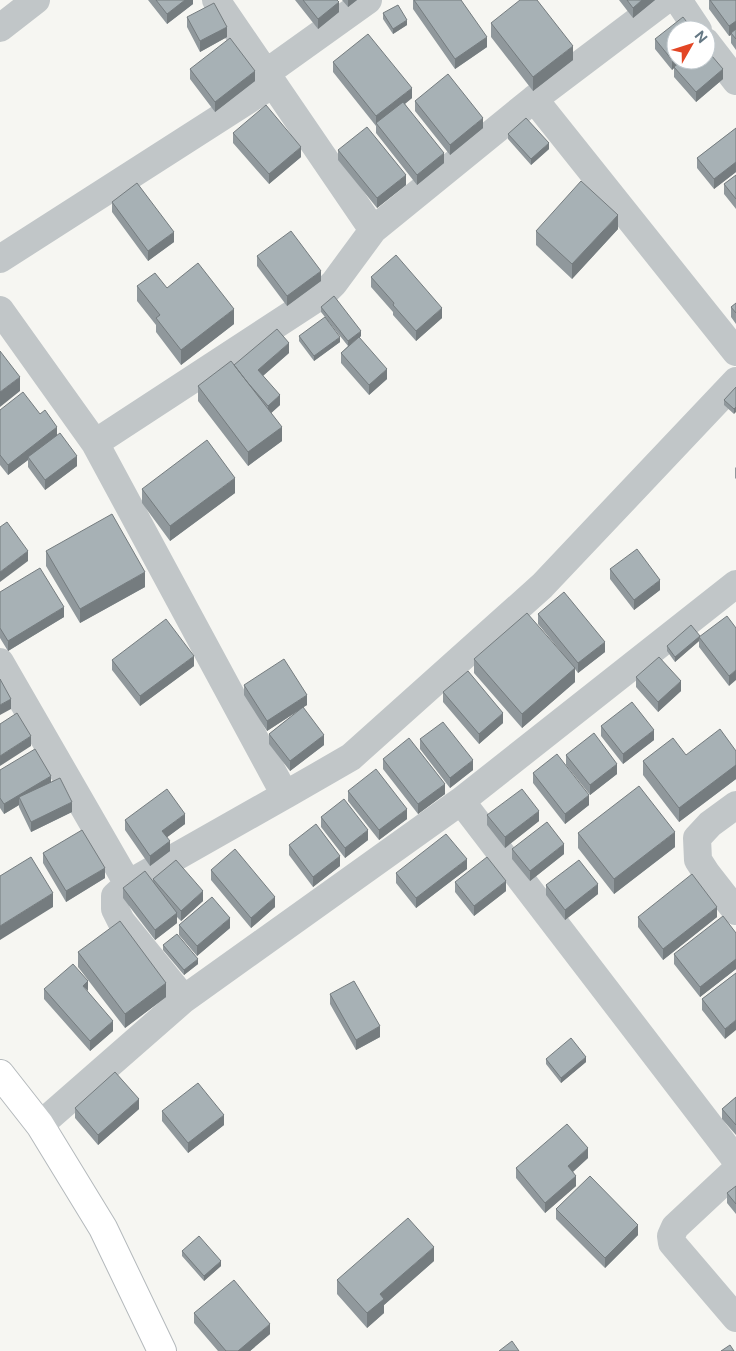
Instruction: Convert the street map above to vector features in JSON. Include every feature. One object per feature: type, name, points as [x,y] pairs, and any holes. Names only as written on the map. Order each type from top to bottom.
[{"type":"main road","points":[[0,1074],[40,1125],[103,1228],[162,1351]]},
{"type":"street","points":[[0,28],[36,0]]},
{"type":"street","points":[[216,0],[373,230]]},
{"type":"street","points":[[0,259],[270,78],[368,0]]},
{"type":"street","points":[[95,443],[323,294],[334,283],[373,230],[534,99],[665,0]]},
{"type":"street","points":[[678,0],[691,20]]},
{"type":"street","points":[[716,55],[736,81]]},
{"type":"street","points":[[534,99],[736,352]]},
{"type":"street","points":[[0,310],[95,443],[285,795]]},
{"type":"street","points":[[184,999],[121,920],[116,909],[115,896],[128,884],[351,757],[542,586],[736,380]]},
{"type":"street","points":[[40,1125],[184,999],[461,801],[736,584]]},
{"type":"street","points":[[0,662],[128,884]]},
{"type":"street","points":[[461,801],[736,1160]]},
{"type":"street","points":[[736,805],[710,824],[698,838],[698,860],[736,911]]},
{"type":"street","points":[[736,1170],[675,1227],[671,1236],[672,1243],[736,1318]]},
{"type":"building","points":[[156,0],[185,0],[167,14]]},
{"type":"building","points":[[303,0],[337,0],[339,2],[318,19]]},
{"type":"building","points":[[414,0],[461,0],[487,37],[455,59]]},
{"type":"building","points":[[520,0],[537,0],[573,46],[533,77],[491,23]]},
{"type":"building","points":[[627,0],[642,0],[633,8]]},
{"type":"building","points":[[710,0],[736,0],[736,21],[729,26]]},
{"type":"building","points":[[214,3],[227,27],[200,41],[187,17]]},
{"type":"building","points":[[398,5],[407,20],[393,29],[383,13]]},
{"type":"building","points":[[736,29],[736,39],[731,33]]},
{"type":"building","points":[[666,30],[666,53],[655,39]]},
{"type":"building","points":[[368,34],[412,88],[376,116],[333,62]]},
{"type":"building","points":[[230,38],[255,71],[215,102],[190,69]]},
{"type":"building","points":[[716,61],[723,69],[696,92],[677,70],[716,70]]},
{"type":"building","points":[[448,74],[483,118],[450,145],[415,101]]},
{"type":"building","points":[[403,102],[444,153],[417,175],[376,123]]},
{"type":"building","points":[[266,105],[301,147],[269,174],[233,133]]},
{"type":"building","points":[[526,118],[549,143],[531,159],[508,134]]},
{"type":"building","points":[[367,127],[406,175],[377,198],[338,150]]},
{"type":"building","points":[[736,128],[736,162],[714,179],[697,158]]},
{"type":"building","points":[[736,175],[736,199],[724,184]]},
{"type":"building","points":[[581,181],[618,215],[572,264],[536,231]]},
{"type":"building","points":[[137,183],[174,232],[148,251],[112,202]]},
{"type":"building","points":[[291,231],[321,271],[287,296],[257,256]]},
{"type":"building","points":[[396,255],[442,308],[416,331],[371,277]]},
{"type":"building","points":[[198,263],[234,309],[181,350],[156,318],[160,315],[137,286],[155,273],[167,288]]},
{"type":"building","points":[[334,296],[361,331],[348,341],[321,307]]},
{"type":"building","points":[[736,303],[736,313],[731,307]]},
{"type":"building","points":[[325,317],[340,337],[314,356],[299,336]]},
{"type":"building","points":[[277,329],[289,343],[258,370],[280,395],[268,406],[234,365]]},
{"type":"building","points":[[359,337],[387,369],[369,385],[341,353]]},
{"type":"building","points":[[0,351],[20,377],[0,392]]},
{"type":"building","points":[[231,361],[282,427],[248,452],[198,386]]},
{"type":"building","points":[[736,387],[736,407],[734,409],[724,400]]},
{"type":"building","points":[[23,392],[40,414],[45,410],[57,427],[8,465],[0,455],[0,410]]},
{"type":"building","points":[[60,433],[77,456],[45,480],[28,457]]},
{"type":"building","points":[[207,440],[235,478],[170,526],[142,489]]},
{"type":"building","points":[[112,514],[145,572],[80,609],[46,551]]},
{"type":"building","points":[[7,522],[28,551],[0,572],[0,527]]},
{"type":"building","points":[[637,549],[660,580],[634,600],[610,569]]},
{"type":"building","points":[[40,568],[64,607],[8,641],[0,628],[0,592]]},
{"type":"building","points":[[564,592],[605,642],[578,663],[538,614]]},
{"type":"building","points":[[527,613],[575,668],[522,714],[474,659]]},
{"type":"building","points":[[727,616],[736,628],[736,670],[729,676],[699,637]]},
{"type":"building","points":[[166,619],[194,656],[140,696],[112,660]]},
{"type":"building","points":[[691,625],[700,636],[675,657],[667,646]]},
{"type":"building","points":[[659,657],[681,681],[658,702],[636,677]]},
{"type":"building","points":[[284,659],[307,695],[267,721],[244,685]]},
{"type":"building","points":[[468,671],[503,713],[479,734],[443,692]]},
{"type":"building","points":[[0,679],[11,699],[0,705]]},
{"type":"building","points":[[632,702],[654,730],[623,754],[601,726]]},
{"type":"building","points":[[303,707],[324,735],[290,761],[269,734]]},
{"type":"building","points":[[17,713],[31,736],[0,756],[0,724]]},
{"type":"building","points":[[443,722],[473,760],[450,778],[420,739]]},
{"type":"building","points":[[720,729],[736,751],[736,765],[679,808],[643,761],[673,738],[686,755]]},
{"type":"building","points":[[594,733],[617,764],[590,785],[566,755]]},
{"type":"building","points":[[409,738],[445,784],[418,804],[383,759]]},
{"type":"building","points":[[35,749],[51,776],[4,804],[0,798],[0,770]]},
{"type":"building","points":[[557,754],[589,795],[565,814],[533,773]]},
{"type":"building","points":[[376,769],[407,809],[379,830],[348,791]]},
{"type":"building","points":[[60,778],[72,802],[31,822],[19,797]]},
{"type":"building","points":[[639,786],[675,832],[614,879],[578,833]]},
{"type":"building","points":[[167,789],[185,814],[162,831],[170,841],[150,856],[125,820]]},
{"type":"building","points":[[522,789],[539,811],[505,837],[487,815]]},
{"type":"building","points":[[344,799],[368,830],[345,848],[321,817]]},
{"type":"building","points":[[547,822],[564,844],[530,871],[512,849]]},
{"type":"building","points":[[316,824],[340,856],[313,877],[289,845]]},
{"type":"building","points":[[82,830],[105,868],[66,891],[43,853]]},
{"type":"building","points":[[446,834],[467,859],[416,898],[396,873]]},
{"type":"building","points":[[235,849],[275,897],[251,918],[211,870]]},
{"type":"building","points":[[31,857],[53,893],[0,926],[0,876]]},
{"type":"building","points":[[487,857],[506,881],[474,906],[455,882]]},
{"type":"building","points":[[176,860],[203,891],[181,911],[153,879]]},
{"type":"building","points":[[579,860],[598,884],[565,910],[546,885]]},
{"type":"building","points":[[145,871],[177,913],[155,930],[123,888]]},
{"type":"building","points":[[692,874],[717,907],[663,949],[638,917]]},
{"type":"building","points":[[212,897],[230,918],[197,946],[179,925]]},
{"type":"building","points":[[723,916],[736,933],[736,959],[700,987],[674,954]]},
{"type":"building","points":[[120,921],[166,983],[125,1014],[78,952]]},
{"type":"building","points":[[177,934],[198,959],[184,970],[163,945]]},
{"type":"building","points":[[73,964],[88,981],[83,986],[113,1021],[90,1041],[44,989]]},
{"type":"building","points":[[736,973],[736,1020],[725,1029],[702,999]]},
{"type":"building","points":[[354,981],[380,1026],[356,1040],[330,994]]},
{"type":"building","points":[[571,1038],[586,1057],[561,1078],[546,1059]]},
{"type":"building","points":[[115,1072],[139,1099],[98,1135],[75,1108]]},
{"type":"building","points":[[198,1083],[224,1115],[188,1143],[162,1111]]},
{"type":"building","points":[[736,1097],[736,1125],[722,1109]]},
{"type":"building","points":[[567,1124],[588,1148],[568,1166],[576,1176],[545,1203],[516,1168]]},
{"type":"building","points":[[590,1176],[638,1225],[605,1258],[556,1209]]},
{"type":"building","points":[[736,1186],[736,1204],[727,1193]]},
{"type":"building","points":[[408,1218],[434,1247],[380,1294],[384,1299],[367,1313],[337,1280]]},
{"type":"building","points":[[199,1236],[221,1261],[204,1276],[182,1251]]},
{"type":"building","points":[[234,1280],[270,1324],[238,1351],[226,1351],[194,1313]]},
{"type":"building","points":[[512,1341],[519,1351],[499,1351]]},
{"type":"building","points":[[730,1345],[734,1351],[721,1351]]}]
